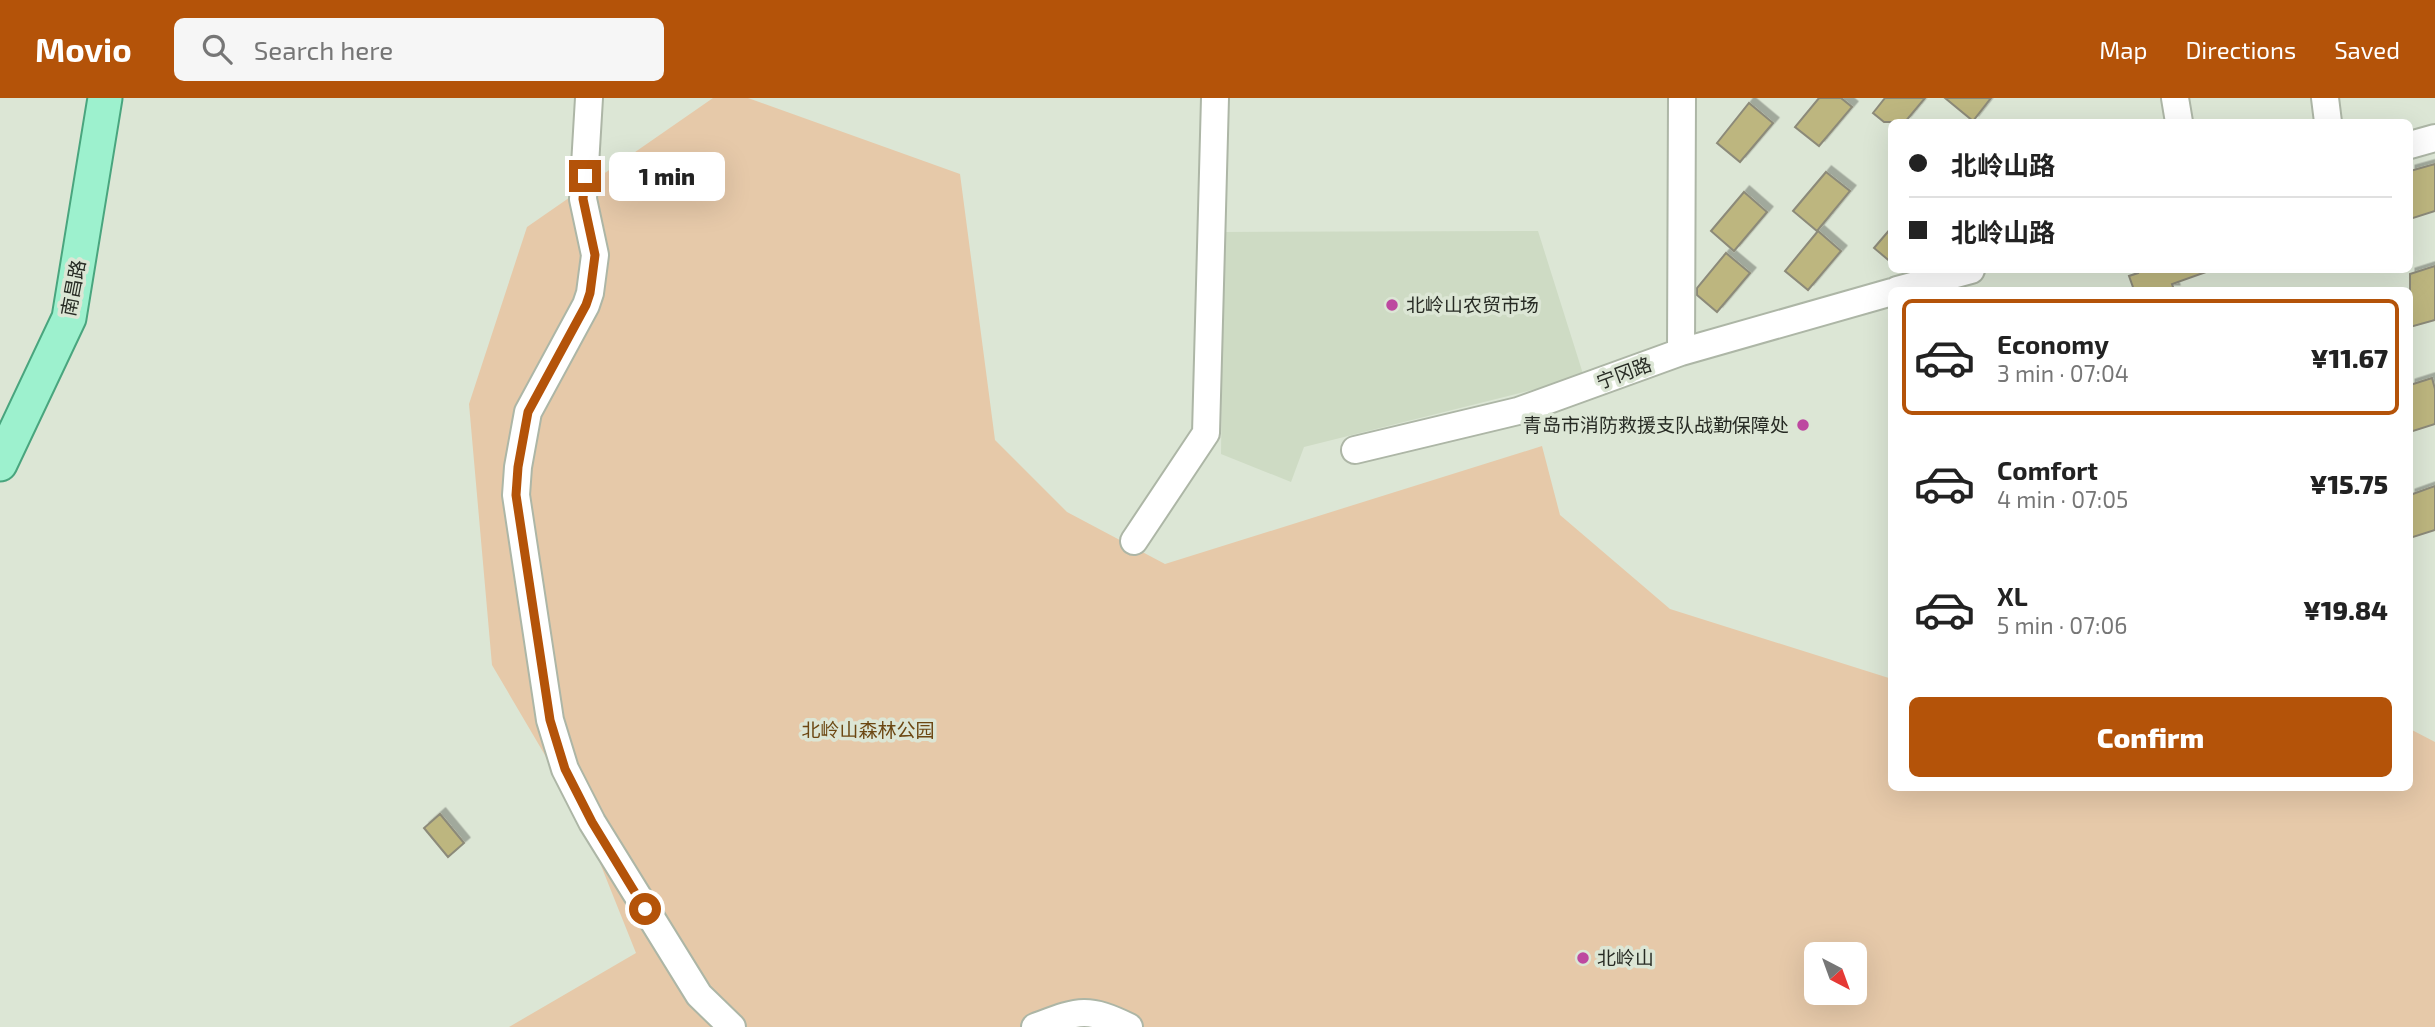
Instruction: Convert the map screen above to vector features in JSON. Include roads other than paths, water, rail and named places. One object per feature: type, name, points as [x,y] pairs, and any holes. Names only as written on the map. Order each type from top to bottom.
[{"type":"main road","name":"南昌路","points":[[0,464],[69,318],[105,98]]},
{"type":"street","points":[[589,98],[583,199],[595,255],[590,293],[528,412],[516,495],[550,720],[565,769],[592,822],[699,995],[732,1027]]},
{"type":"street","points":[[1134,541],[1206,433],[1215,98]]},
{"type":"street","points":[[1681,352],[1682,98]]},
{"type":"street","points":[[2175,98],[2178,119]]},
{"type":"street","points":[[2325,98],[2328,119]]},
{"type":"street","points":[[2413,144],[2435,138]]},
{"type":"street","points":[[1908,287],[1960,273]]},
{"type":"street","name":"宁冈路","points":[[1355,450],[1518,411],[1681,352],[1888,293]]},
{"type":"street","points":[[1035,1027],[1070,1014],[1096,1012],[1129,1027]]},
{"type":"place","name":"北岭山农贸市场","points":[[1392,305]]},
{"type":"place","name":"青岛市消防救援支队战勤保障处","points":[[1803,425]]},
{"type":"place","name":"北岭山","points":[[1583,958]]},
{"type":"park label","name":"北岭山森林公园","points":[[868,730]]}]
